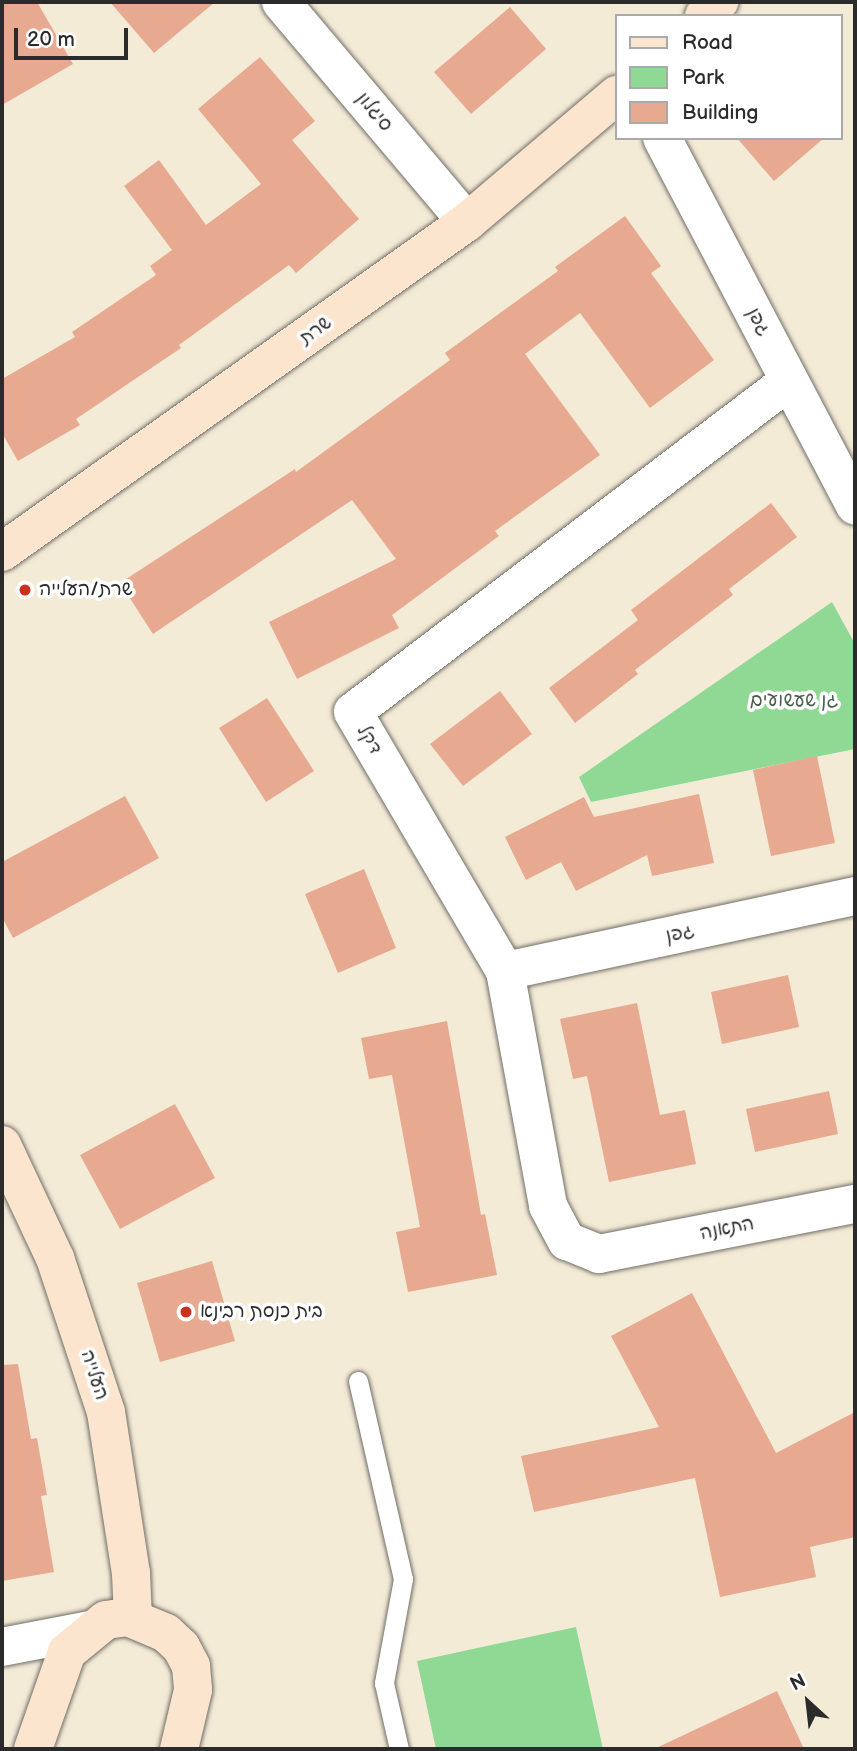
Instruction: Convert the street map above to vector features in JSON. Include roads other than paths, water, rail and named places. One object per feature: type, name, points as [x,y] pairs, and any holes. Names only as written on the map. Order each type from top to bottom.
[{"type":"street","name":"סיגלון","points":[[281,2],[467,222]]},
{"type":"street","points":[[706,14],[719,2]]},
{"type":"street","name":"שרת","points":[[2,552],[467,222],[616,96]]},
{"type":"street","name":"גפן","points":[[663,140],[855,505]]},
{"type":"street","name":"דקל","points":[[599,1254],[567,1241],[548,1206],[505,971],[352,712],[789,381]]},
{"type":"street","name":"גפן","points":[[505,971],[855,897]]},
{"type":"street","name":"העלייה","points":[[2,1145],[55,1258],[106,1412],[131,1573],[133,1619]]},
{"type":"street","name":"התאנה","points":[[599,1254],[855,1204]]},
{"type":"street","points":[[33,1749],[67,1652],[90,1630],[106,1620],[133,1619],[166,1633],[181,1647],[191,1666],[193,1690],[179,1749]]},
{"type":"street","points":[[2,1647],[90,1630]]},
{"type":"lane","points":[[358,1381],[403,1579],[384,1683],[399,1749]]},
{"type":"place","name":"שרת/העלייה","points":[[25,590]]},
{"type":"place","name":"בית כנסת רבינא","points":[[186,1312]]},
{"type":"park label","name":"גן שעשועים","points":[[794,701]]}]
